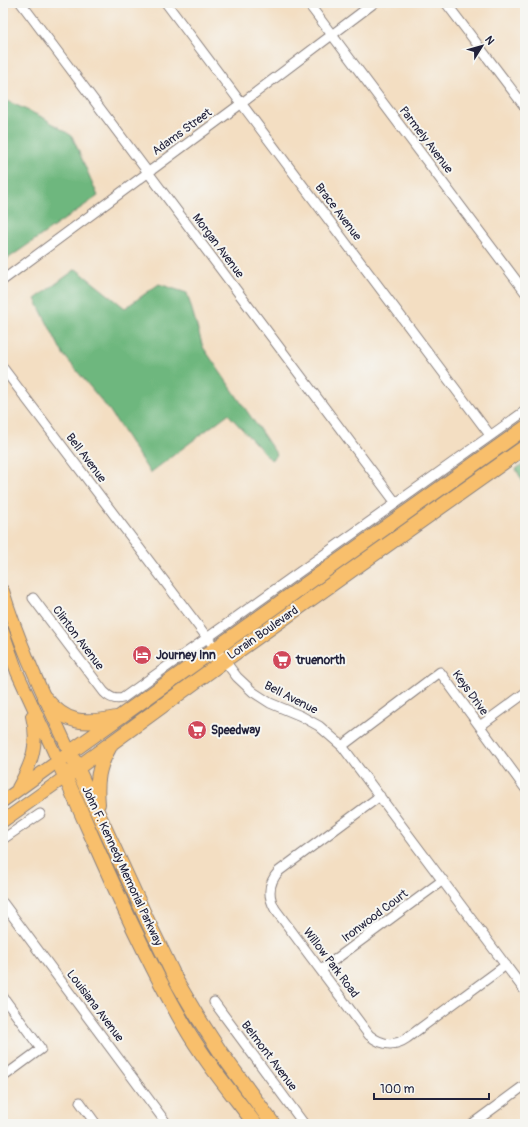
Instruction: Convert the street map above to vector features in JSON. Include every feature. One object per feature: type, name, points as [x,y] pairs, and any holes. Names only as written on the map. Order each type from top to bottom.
[{"type":"highway","name":"Lorain Boulevard","points":[[58,762],[121,717],[211,644],[525,428]]},
{"type":"highway","name":"Lorain Boulevard","points":[[65,776],[225,660],[525,447]]},
{"type":"highway","points":[[45,698],[53,708],[64,716],[77,721],[90,722],[121,717]]},
{"type":"highway","points":[[100,817],[96,787],[98,773],[106,752],[120,736]]},
{"type":"highway","name":"John F. Kennedy Memorial Parkway","points":[[70,753],[161,949],[194,1012],[221,1053],[274,1124]]},
{"type":"highway","name":"John F. Kennedy Memorial Parkway","points":[[58,762],[135,931],[169,998],[196,1043],[255,1124]]},
{"type":"main road","name":"John F. Kennedy Memorial Parkway","points":[[3,591],[18,635],[70,753]]},
{"type":"main road","name":"John F. Kennedy Memorial Parkway","points":[[3,632],[17,672],[58,762]]},
{"type":"main road","points":[[16,792],[31,764],[35,749],[36,734],[26,692]]},
{"type":"main road","name":"Lorain Boulevard","points":[[3,801],[58,762]]},
{"type":"main road","name":"Lorain Boulevard","points":[[3,822],[65,776]]},
{"type":"street","name":"Morgan Avenue","points":[[21,3],[396,503]]},
{"type":"street","name":"Brace Avenue","points":[[166,3],[490,435]]},
{"type":"street","name":"Parmely Avenue","points":[[308,3],[525,292]]},
{"type":"street","name":"Adams Street","points":[[3,280],[374,3]]},
{"type":"street","points":[[446,3],[525,107]]},
{"type":"street","name":"Bell Avenue","points":[[3,368],[237,677],[253,692],[270,703],[301,716],[319,726],[342,746],[525,991]]},
{"type":"street","name":"Lorain Boulevard","points":[[104,692],[113,698],[123,698],[211,644],[396,503],[525,411]]},
{"type":"street","name":"Clinton Avenue","points":[[33,598],[104,692]]},
{"type":"street","name":"Keys Drive","points":[[342,746],[440,672],[525,788]]},
{"type":"street","points":[[480,726],[525,693]]},
{"type":"street","name":"Willow Park Road","points":[[380,796],[279,871],[271,883],[270,898],[369,1035],[375,1040],[389,1044],[396,1044],[407,1038],[506,965]]},
{"type":"street","points":[[3,839],[40,814]]},
{"type":"street","name":"Ironwood Court","points":[[321,970],[443,880]]},
{"type":"street","name":"Louisiana Avenue","points":[[3,903],[167,1124]]},
{"type":"street","points":[[3,997],[41,1049],[3,1077]]},
{"type":"street","name":"Belmont Avenue","points":[[214,1002],[304,1124]]},
{"type":"street","points":[[472,1124],[525,1085]]},
{"type":"street","points":[[80,1102],[96,1124]]},
{"type":"green space","points":[[3,99],[44,118],[72,136],[98,196],[3,262]]},
{"type":"green space","points":[[76,269],[125,308],[159,284],[187,293],[203,347],[277,455],[271,460],[228,414],[150,473],[110,411],[63,354],[35,299]]},
{"type":"green space","points":[[525,463],[525,486],[516,469]]},
{"type":"place","name":"Journey Inn","points":[[142,655]]},
{"type":"place","name":"truenorth","points":[[282,660]]},
{"type":"place","name":"Speedway","points":[[197,730]]}]
